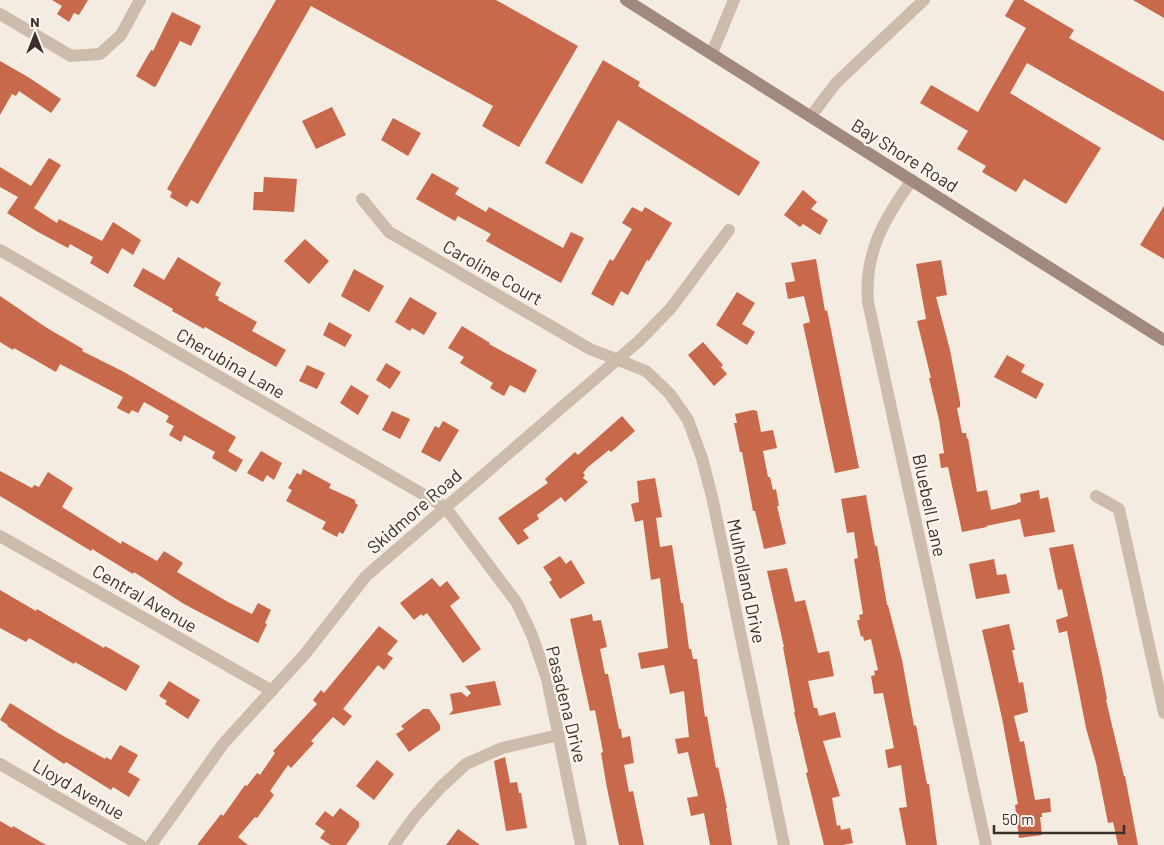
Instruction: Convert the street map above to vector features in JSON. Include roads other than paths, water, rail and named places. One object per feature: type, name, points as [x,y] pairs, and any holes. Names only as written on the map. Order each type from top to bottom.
[{"type":"main road","name":"Bay Shore Road","points":[[626,0],[1164,340]]},
{"type":"street","points":[[0,14],[71,56],[100,54],[120,36],[140,0]]},
{"type":"street","points":[[712,54],[734,0]]},
{"type":"street","points":[[811,116],[836,83],[924,0]]},
{"type":"street","name":"Bluebell Lane","points":[[912,180],[895,206],[874,245],[868,272],[868,302],[986,845]]},
{"type":"street","name":"Caroline Court","points":[[362,199],[389,232],[590,349],[618,359]]},
{"type":"street","name":"Skidmore Road","points":[[151,845],[223,744],[305,654],[366,576],[639,341],[671,308],[729,230]]},
{"type":"street","name":"Cherubina Lane","points":[[0,250],[445,507]]},
{"type":"street","name":"Mulholland Drive","points":[[618,359],[646,371],[670,394],[688,420],[702,458],[713,501],[784,845]]},
{"type":"street","points":[[1096,496],[1119,509],[1164,713]]},
{"type":"street","name":"Pasadena Drive","points":[[445,507],[517,603],[532,635],[547,679],[581,845]]},
{"type":"street","name":"Central Avenue","points":[[0,536],[272,691]]},
{"type":"street","points":[[394,845],[415,816],[441,787],[466,764],[502,748],[559,735]]},
{"type":"street","name":"Lloyd Avenue","points":[[0,764],[140,845]]}]
